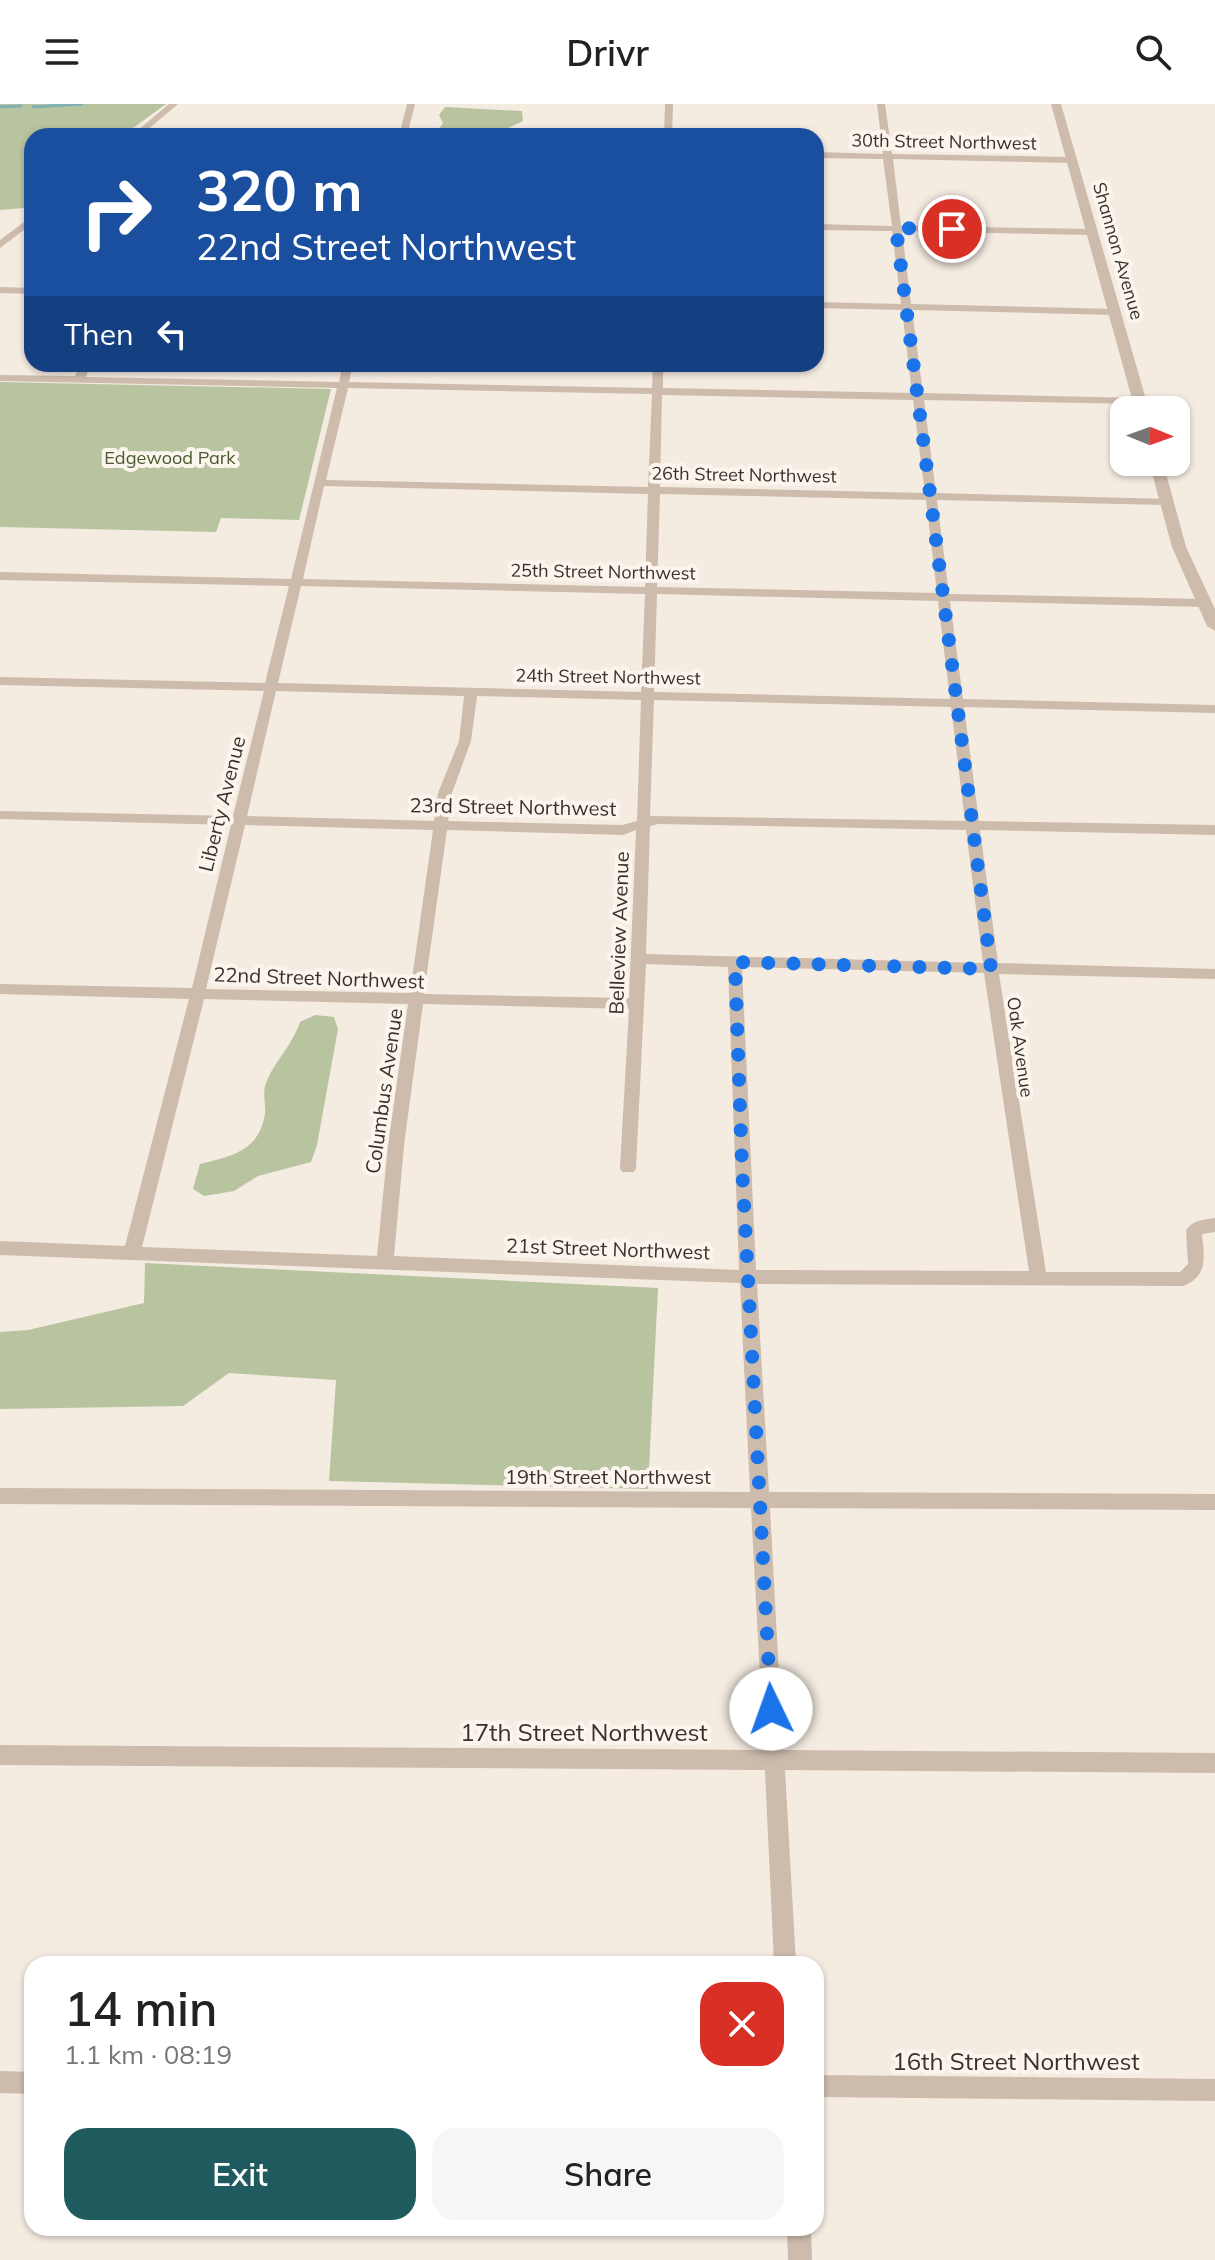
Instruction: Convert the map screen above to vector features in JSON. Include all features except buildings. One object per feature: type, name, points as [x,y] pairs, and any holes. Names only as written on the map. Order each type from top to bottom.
[{"type":"street","points":[[145,128],[174,104]]},
{"type":"street","points":[[405,128],[411,104]]},
{"type":"street","points":[[668,128],[669,104]]},
{"type":"street","name":"Oak Avenue","points":[[881,104],[991,969],[1039,1280]]},
{"type":"street","name":"Shannon Avenue","points":[[1056,104],[1137,396]]},
{"type":"street","name":"30th Street Northwest","points":[[824,155],[1072,160]]},
{"type":"street","points":[[0,245],[24,226]]},
{"type":"street","points":[[824,227],[1092,232]]},
{"type":"street","points":[[0,290],[24,291]]},
{"type":"street","points":[[824,305],[1115,312]]},
{"type":"street","points":[[79,380],[82,372]]},
{"type":"street","name":"Liberty Avenue","points":[[132,1252],[346,372]]},
{"type":"street","name":"Belleview Avenue","points":[[628,1168],[658,372]]},
{"type":"street","points":[[0,378],[918,397],[1110,405]]},
{"type":"street","points":[[1160,476],[1179,547],[1215,626]]},
{"type":"street","name":"26th Street Northwest","points":[[320,483],[1167,502]]},
{"type":"street","name":"25th Street Northwest","points":[[0,576],[1205,603]]},
{"type":"street","name":"24th Street Northwest","points":[[0,681],[1215,709]]},
{"type":"street","name":"Columbus Avenue","points":[[385,1261],[396,1145],[445,793],[465,741],[471,692]]},
{"type":"street","name":"23rd Street Northwest","points":[[0,815],[623,830],[657,819],[1215,830]]},
{"type":"street","points":[[638,959],[1215,974]]},
{"type":"street","points":[[735,962],[785,1956]]},
{"type":"street","name":"22nd Street Northwest","points":[[0,989],[636,1004]]},
{"type":"street","name":"21st Street Northwest","points":[[0,1248],[749,1277],[1183,1279],[1194,1273],[1199,1264],[1194,1231],[1199,1227],[1215,1225]]},
{"type":"street","name":"19th Street Northwest","points":[[0,1496],[1215,1502]]},
{"type":"street","name":"17th Street Northwest","points":[[0,1755],[1215,1763]]},
{"type":"street","points":[[0,2082],[24,2083]]},
{"type":"street","name":"16th Street Northwest","points":[[824,2086],[1215,2090]]},
{"type":"street","points":[[799,2236],[800,2260]]},
{"type":"green space","points":[[0,104],[166,104],[133,128],[24,128],[24,208],[0,210]]},
{"type":"green space","points":[[445,107],[522,111],[523,121],[508,128],[440,128],[443,123],[439,115]]},
{"type":"green space","name":"Edgewood Park","points":[[0,382],[331,389],[299,520],[221,518],[216,532],[0,527]]},
{"type":"green space","points":[[315,1015],[334,1017],[338,1029],[317,1145],[311,1162],[258,1176],[234,1191],[204,1196],[193,1189],[200,1164],[242,1150],[257,1136],[265,1114],[266,1083],[300,1022]]},
{"type":"green space","points":[[145,1263],[658,1288],[648,1489],[329,1481],[336,1380],[229,1373],[183,1406],[0,1409],[0,1332],[28,1330],[144,1303]]},
{"type":"waterway","points":[[33,107],[82,104]]},
{"type":"waterway","points":[[0,107],[21,106]]},
{"type":"route","points":[[771,1709],[742,1166],[735,962],[991,969],[896,228],[952,229]]}]
